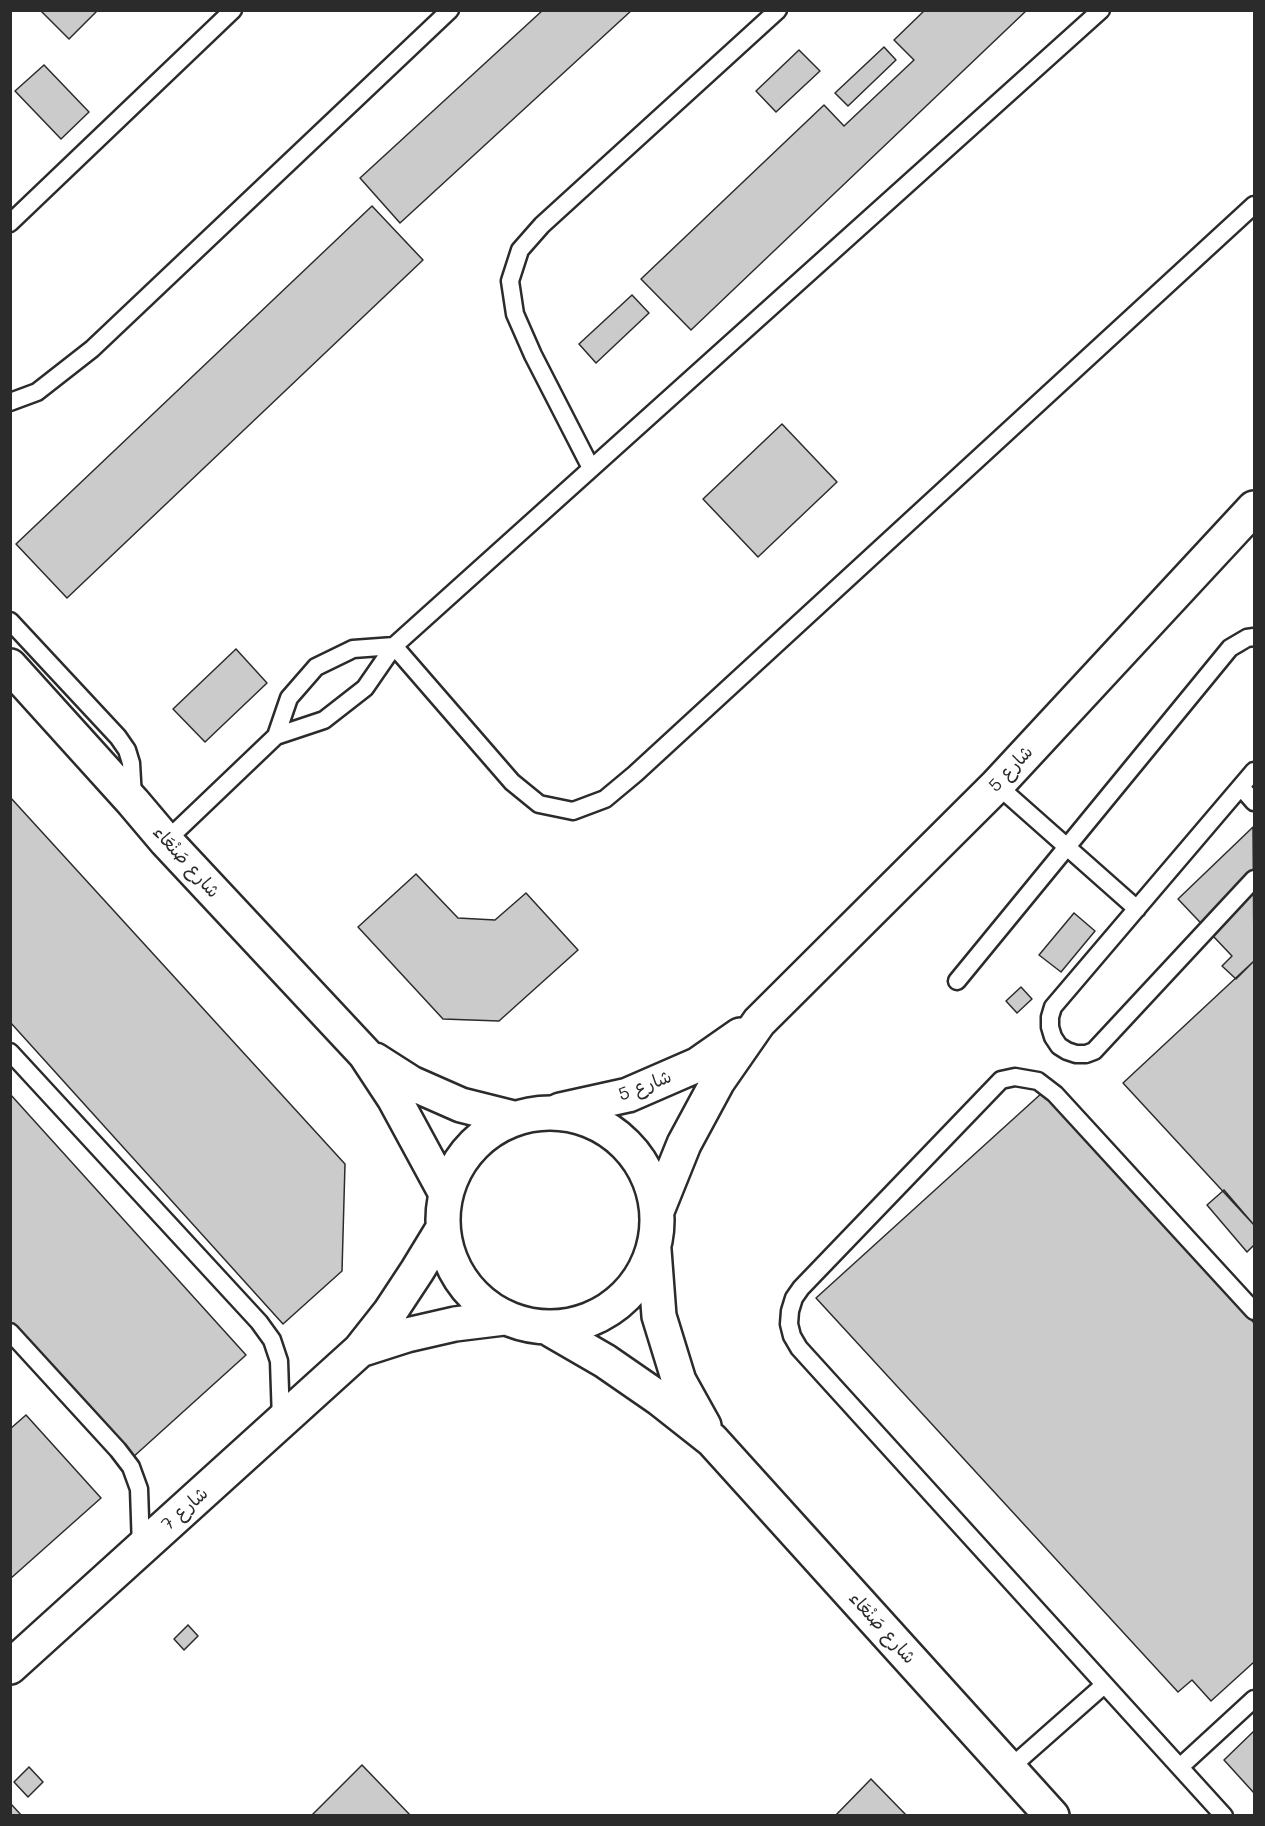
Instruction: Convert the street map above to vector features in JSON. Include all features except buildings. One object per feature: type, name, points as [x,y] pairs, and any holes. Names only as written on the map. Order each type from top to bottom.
[{"type":"street","name":"شارع 5","points":[[513,1118],[554,1112],[628,1095],[697,1065],[759,1022],[997,785],[1254,508]]},
{"type":"street","name":"شارع صَنْعَاء","points":[[10,666],[134,802],[166,841],[365,1054],[394,1098],[445,1192]]},
{"type":"street","name":"شارع 5","points":[[657,1211],[684,1144],[701,1112],[718,1081],[759,1022]]},
{"type":"street","name":"شارع صَنْعَاء","points":[[365,1054],[411,1083],[461,1105],[513,1118]]},
{"type":"street","points":[[513,1118],[483,1135],[460,1161],[445,1192],[442,1230],[448,1257],[461,1282],[480,1303],[504,1318],[548,1328],[583,1323],[614,1306],[639,1281],[654,1249],[657,1211],[648,1173],[625,1141],[592,1120],[554,1112]]},
{"type":"street","name":"شارع 7","points":[[10,1667],[360,1350],[390,1312],[442,1230]]},
{"type":"street","name":"شارع صَنْعَاء","points":[[654,1249],[659,1317],[679,1381],[712,1440]]},
{"type":"street","name":"شارع 7","points":[[360,1350],[407,1335],[455,1324],[504,1318]]},
{"type":"street","name":"شارع صَنْعَاء","points":[[548,1328],[615,1368],[660,1399],[712,1440],[1052,1815]]},
{"type":"lane","points":[[10,223],[233,10]]},
{"type":"lane","points":[[10,402],[37,392],[92,349],[450,10]]},
{"type":"lane","points":[[591,468],[533,355],[515,314],[510,281],[520,249],[542,225],[778,10]]},
{"type":"lane","points":[[166,841],[276,736],[324,720],[365,688],[394,646],[1101,10]]},
{"type":"lane","points":[[394,646],[512,782],[539,804],[573,811],[604,800],[644,766],[1254,205]]},
{"type":"lane","points":[[10,621],[118,737],[127,750],[131,763],[134,802]]},
{"type":"lane","points":[[957,981],[1230,648],[1247,638],[1254,637]]},
{"type":"lane","points":[[276,736],[289,698],[316,667],[353,649],[394,646]]},
{"type":"lane","points":[[1254,771],[1053,1007],[1050,1027],[1059,1046],[1076,1054],[1095,1051],[1254,879]]},
{"type":"lane","points":[[997,785],[1137,909]]},
{"type":"lane","points":[[1241,787],[1254,802]]},
{"type":"lane","points":[[10,1052],[259,1322],[272,1340],[279,1361],[281,1422]]},
{"type":"lane","points":[[1224,1815],[799,1348],[792,1336],[789,1324],[794,1298],[801,1288],[1001,1080],[1015,1077],[1038,1081],[1055,1094],[1254,1311]]},
{"type":"lane","points":[[10,1332],[131,1467],[139,1489],[141,1549]]},
{"type":"lane","points":[[1010,1768],[1104,1685]]},
{"type":"lane","points":[[1180,1767],[1254,1699]]}]
